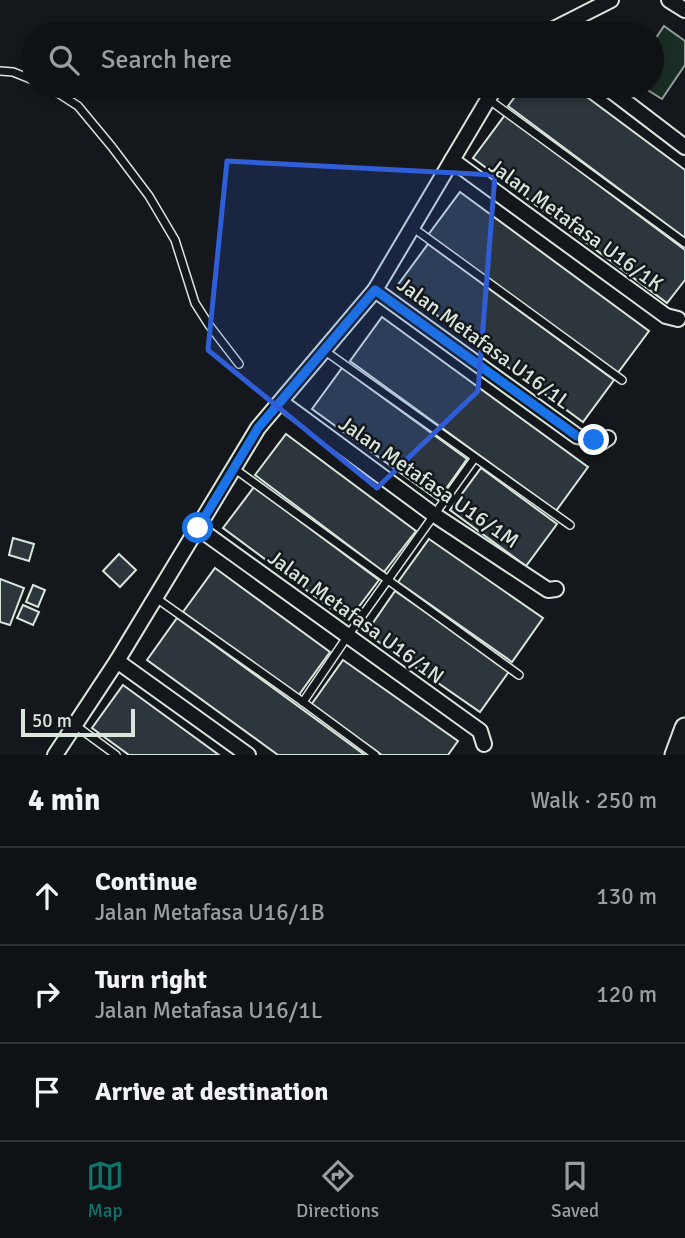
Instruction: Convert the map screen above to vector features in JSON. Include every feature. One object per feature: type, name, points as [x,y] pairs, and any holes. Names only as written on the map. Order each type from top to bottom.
[{"type":"main road","points":[[675,755],[685,728]]},
{"type":"street","points":[[570,21],[611,0]]},
{"type":"street","points":[[669,0],[685,10]]},
{"type":"street","points":[[621,98],[685,147]]},
{"type":"street","points":[[55,755],[117,661],[258,428],[375,290],[488,99]]},
{"type":"street","name":"Jalan Metafasa U16/1K","points":[[452,160],[666,316],[678,318]]},
{"type":"street","name":"Jalan Metafasa U16/1L","points":[[375,290],[577,436],[602,442],[608,438]]},
{"type":"street","name":"Jalan Metafasa U16/1M","points":[[281,402],[433,514],[548,590],[556,589]]},
{"type":"street","name":"Jalan Metafasa U16/1N","points":[[198,528],[480,731],[484,744]]},
{"type":"street","points":[[117,661],[248,755]]},
{"type":"lane","points":[[0,71],[21,75]]},
{"type":"lane","points":[[66,98],[78,106],[113,147],[149,196],[175,240],[195,303],[239,363]]},
{"type":"lane","points":[[488,99],[685,243]]},
{"type":"lane","points":[[412,228],[622,380]]},
{"type":"lane","points":[[325,351],[570,525]]},
{"type":"lane","points":[[303,702],[474,459]]},
{"type":"lane","points":[[235,469],[519,675]]},
{"type":"lane","points":[[156,598],[375,755]]},
{"type":"lane","points":[[75,725],[116,755]]},
{"type":"highlighted area","points":[[227,161],[495,175],[478,391],[377,488],[208,350]]},
{"type":"green space","points":[[664,26],[685,41],[685,65],[664,96]]},
{"type":"building","points":[[514,98],[588,98],[685,170],[685,238],[508,106]]},
{"type":"building","points":[[505,115],[685,250],[685,280],[667,303],[473,158]]},
{"type":"building","points":[[460,192],[649,331],[617,374],[428,235]]},
{"type":"building","points":[[428,244],[614,380],[583,422],[397,286]]},
{"type":"building","points":[[382,317],[588,467],[556,511],[350,361]]},
{"type":"building","points":[[342,368],[467,459],[438,500],[312,409]]},
{"type":"building","points":[[286,434],[416,531],[384,572],[255,475]]},
{"type":"building","points":[[481,468],[557,524],[526,566],[450,510]]},
{"type":"building","points":[[254,487],[379,580],[348,621],[223,528]]},
{"type":"building","points":[[13,538],[34,544],[29,561],[9,555]]},
{"type":"building","points":[[429,539],[543,618],[512,662],[398,582]]},
{"type":"building","points":[[119,554],[136,570],[120,587],[103,571]]},
{"type":"building","points":[[215,568],[330,652],[298,696],[183,612]]},
{"type":"building","points":[[0,579],[24,588],[10,625],[0,622]]},
{"type":"building","points":[[33,585],[45,590],[38,607],[26,602]]},
{"type":"building","points":[[395,591],[510,670],[480,712],[366,633]]},
{"type":"building","points":[[23,605],[39,612],[33,625],[17,618]]},
{"type":"building","points":[[177,618],[365,755],[278,755],[147,660]]},
{"type":"building","points":[[343,660],[458,741],[448,755],[382,755],[311,705]]},
{"type":"building","points":[[123,685],[219,755],[129,755],[92,728]]},
{"type":"route","points":[[198,528],[258,428],[375,290],[577,436],[594,440]]}]
